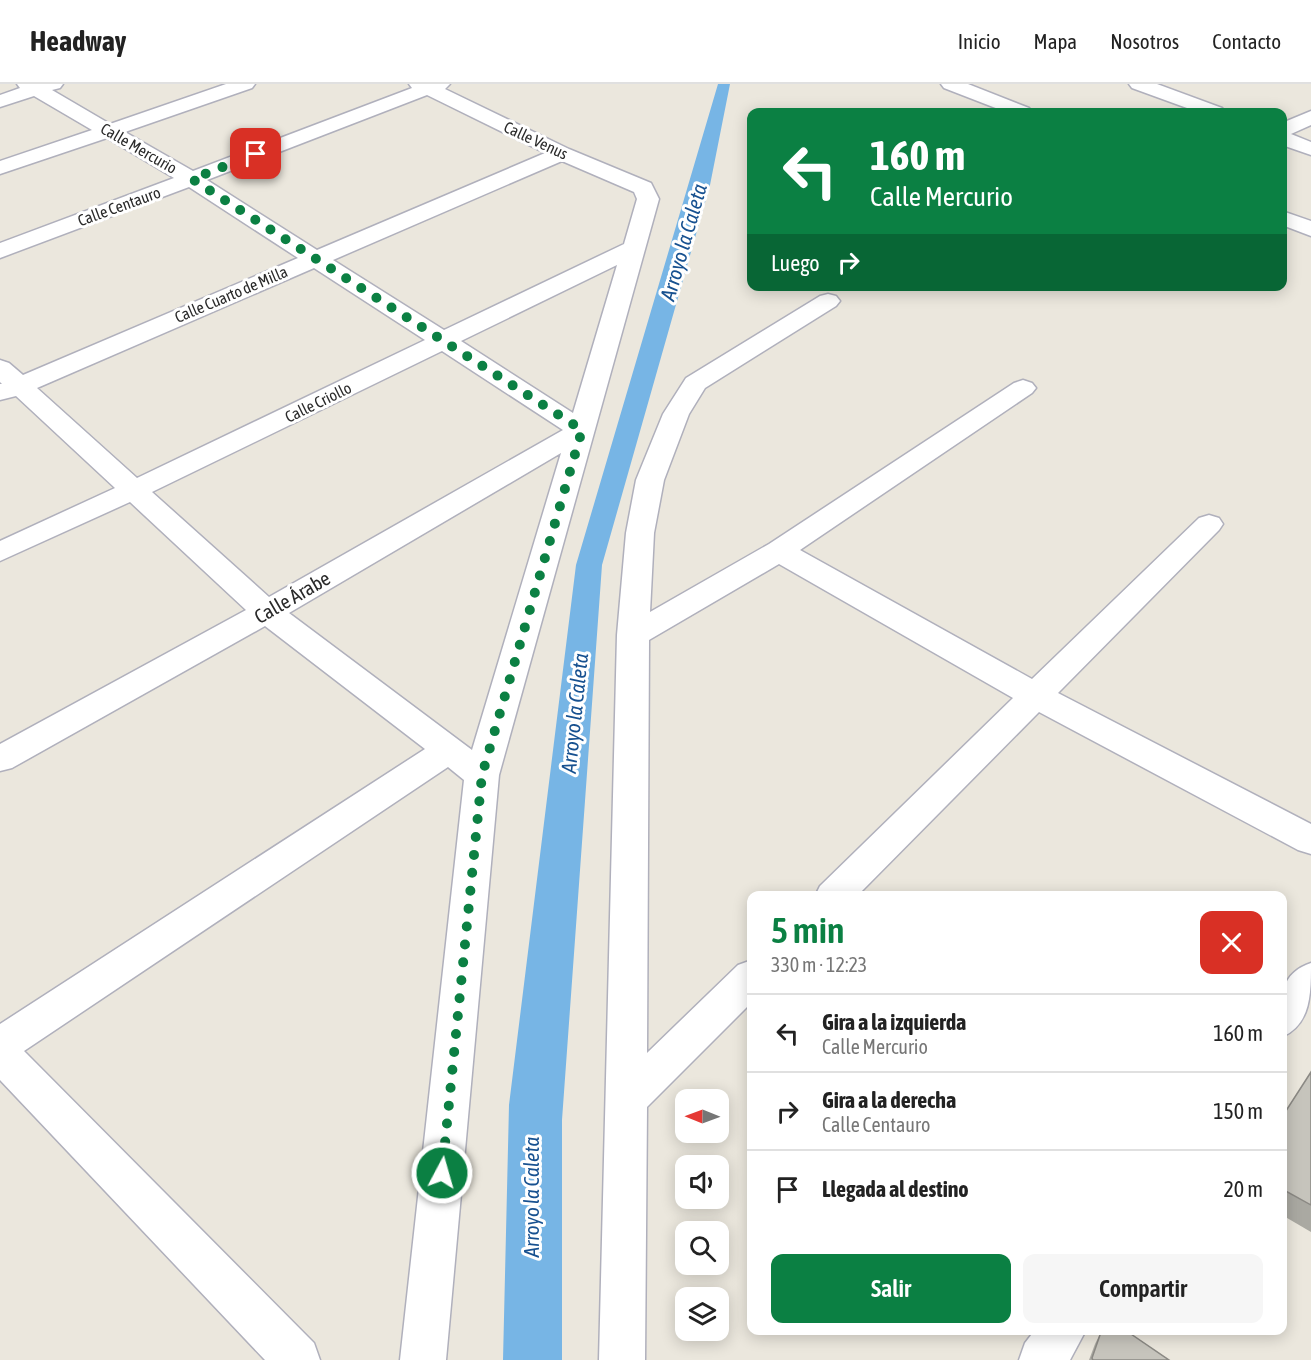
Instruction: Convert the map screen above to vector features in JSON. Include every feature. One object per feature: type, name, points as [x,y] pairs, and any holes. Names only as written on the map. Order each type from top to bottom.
[{"type":"street","points":[[0,168],[111,132],[245,84]]},
{"type":"street","points":[[951,84],[1012,108]]},
{"type":"street","points":[[1139,84],[1204,108]]},
{"type":"street","name":"Calle Venus","points":[[429,85],[562,153],[643,188],[648,199],[634,248]]},
{"type":"street","name":"Calle Centauro","points":[[0,251],[192,179],[429,85]]},
{"type":"street","points":[[0,101],[39,86]]},
{"type":"street","name":"Calle Mercurio","points":[[39,86],[111,132],[192,179],[582,430]]},
{"type":"street","points":[[1287,129],[1311,117]]},
{"type":"street","points":[[1287,140],[1311,149]]},
{"type":"street","name":"Calle Cuarto de Milla","points":[[6,383],[314,258],[562,153]]},
{"type":"street","points":[[1287,220],[1311,229]]},
{"type":"street","points":[[423,1360],[482,775],[634,248]]},
{"type":"street","name":"Calle Criollo","points":[[0,552],[134,490],[634,248]]},
{"type":"street","points":[[622,1360],[624,1101],[633,635],[640,533],[650,480],[676,414],[695,383],[828,301]]},
{"type":"street","points":[[6,383],[134,490],[267,612],[482,775]]},
{"type":"street","points":[[633,635],[778,551],[1023,388]]},
{"type":"street","name":"Calle Árabe","points":[[0,759],[267,612],[582,430]]},
{"type":"street","points":[[838,891],[1209,524]]},
{"type":"street","points":[[778,551],[1035,696],[1311,840]]},
{"type":"street","points":[[0,1045],[449,750]]},
{"type":"street","points":[[1287,1013],[1311,980]]},
{"type":"street","points":[[624,1101],[747,981]]},
{"type":"street","points":[[0,1053],[297,1360]]},
{"type":"street","points":[[1042,1360],[1060,1335]]},
{"type":"water","name":"Arroyo la Caleta","points":[[718,84],[730,84],[710,185],[602,565],[562,1120],[562,1360],[503,1360],[509,1105],[576,565]]},
{"type":"building","points":[[1311,1072],[1311,1205],[1287,1192],[1287,1109]]},
{"type":"building","points":[[1100,1335],[1132,1335],[1169,1360],[1093,1360]]},
{"type":"route","points":[[256,154],[192,179],[582,430],[482,775],[442,1173]]}]
